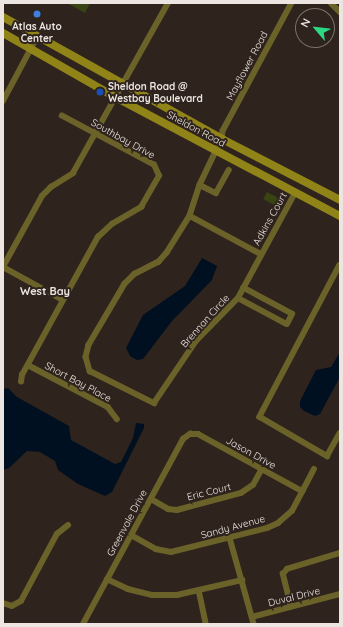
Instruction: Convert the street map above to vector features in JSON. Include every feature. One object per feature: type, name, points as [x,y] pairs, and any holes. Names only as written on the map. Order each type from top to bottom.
[{"type":"main road","name":"Sheldon Road","points":[[3,17],[222,140],[340,200]]},
{"type":"main road","name":"Sheldon Road","points":[[3,33],[30,50],[115,97],[340,216]]},
{"type":"street","points":[[63,300],[3,267],[42,196],[51,187],[73,173],[168,3]]},
{"type":"street","name":"Mayflower Road","points":[[222,140],[223,131],[292,3]]},
{"type":"street","points":[[331,3],[340,12]]},
{"type":"street","points":[[3,101],[37,37]]},
{"type":"street","name":"Southbay Drive","points":[[21,382],[28,365],[98,237],[112,224],[141,207],[159,176],[154,165],[62,116]]},
{"type":"street","name":"Brennan Circle","points":[[222,140],[200,185],[190,216],[167,253],[158,262],[135,274],[125,284],[89,345],[86,357],[90,371],[154,403],[196,341],[238,298],[261,254]]},
{"type":"street","points":[[200,185],[216,193],[229,170]]},
{"type":"street","name":"Adkins Court","points":[[261,254],[295,193]]},
{"type":"street","points":[[190,216],[261,254]]},
{"type":"street","points":[[340,265],[260,417],[327,456],[340,433]]},
{"type":"street","points":[[238,298],[287,324],[292,314],[243,288]]},
{"type":"street","name":"Short Bay Place","points":[[28,365],[108,407],[117,419]]},
{"type":"street","name":"Jason Drive","points":[[190,434],[198,434],[302,491]]},
{"type":"street","name":"Greenvale Drive","points":[[83,624],[184,439],[190,434]]},
{"type":"street","name":"Eric Court","points":[[151,499],[168,508],[177,510],[241,493],[253,485],[262,469]]},
{"type":"street","name":"Sandy Avenue","points":[[131,535],[156,549],[171,552],[230,538],[278,523],[292,511],[314,469]]},
{"type":"street","points":[[3,604],[12,606],[21,601],[57,534],[68,524]]},
{"type":"street","points":[[230,538],[254,624]]},
{"type":"street","points":[[291,607],[283,574],[287,569],[340,553]]},
{"type":"street","points":[[107,579],[128,589],[152,595],[177,595],[242,580]]},
{"type":"street","points":[[200,590],[206,624]]},
{"type":"street","name":"Duval Drive","points":[[252,617],[340,594]]},
{"type":"green space","points":[[67,3],[90,3],[85,13]]},
{"type":"green space","points":[[267,192],[282,200],[278,207],[263,199]]},
{"type":"water","points":[[202,258],[217,266],[212,280],[172,321],[143,359],[137,360],[130,356],[126,348],[143,315],[185,286]]},
{"type":"water","points":[[340,352],[340,377],[320,414],[315,416],[304,411],[300,407],[300,401],[316,370],[331,367]]},
{"type":"water","points":[[8,388],[17,397],[69,426],[71,440],[115,464],[121,462],[133,438],[136,423],[144,424],[144,428],[112,492],[105,496],[78,484],[58,470],[55,461],[40,452],[27,451],[9,468],[3,470],[3,389]]},
{"type":"place","name":"Atlas Auto Center","points":[[37,14]]},
{"type":"place","name":"Sheldon Road @ Westbay Boulevard","points":[[100,92]]},
{"type":"district","name":"West Bay","points":[[45,291]]}]
